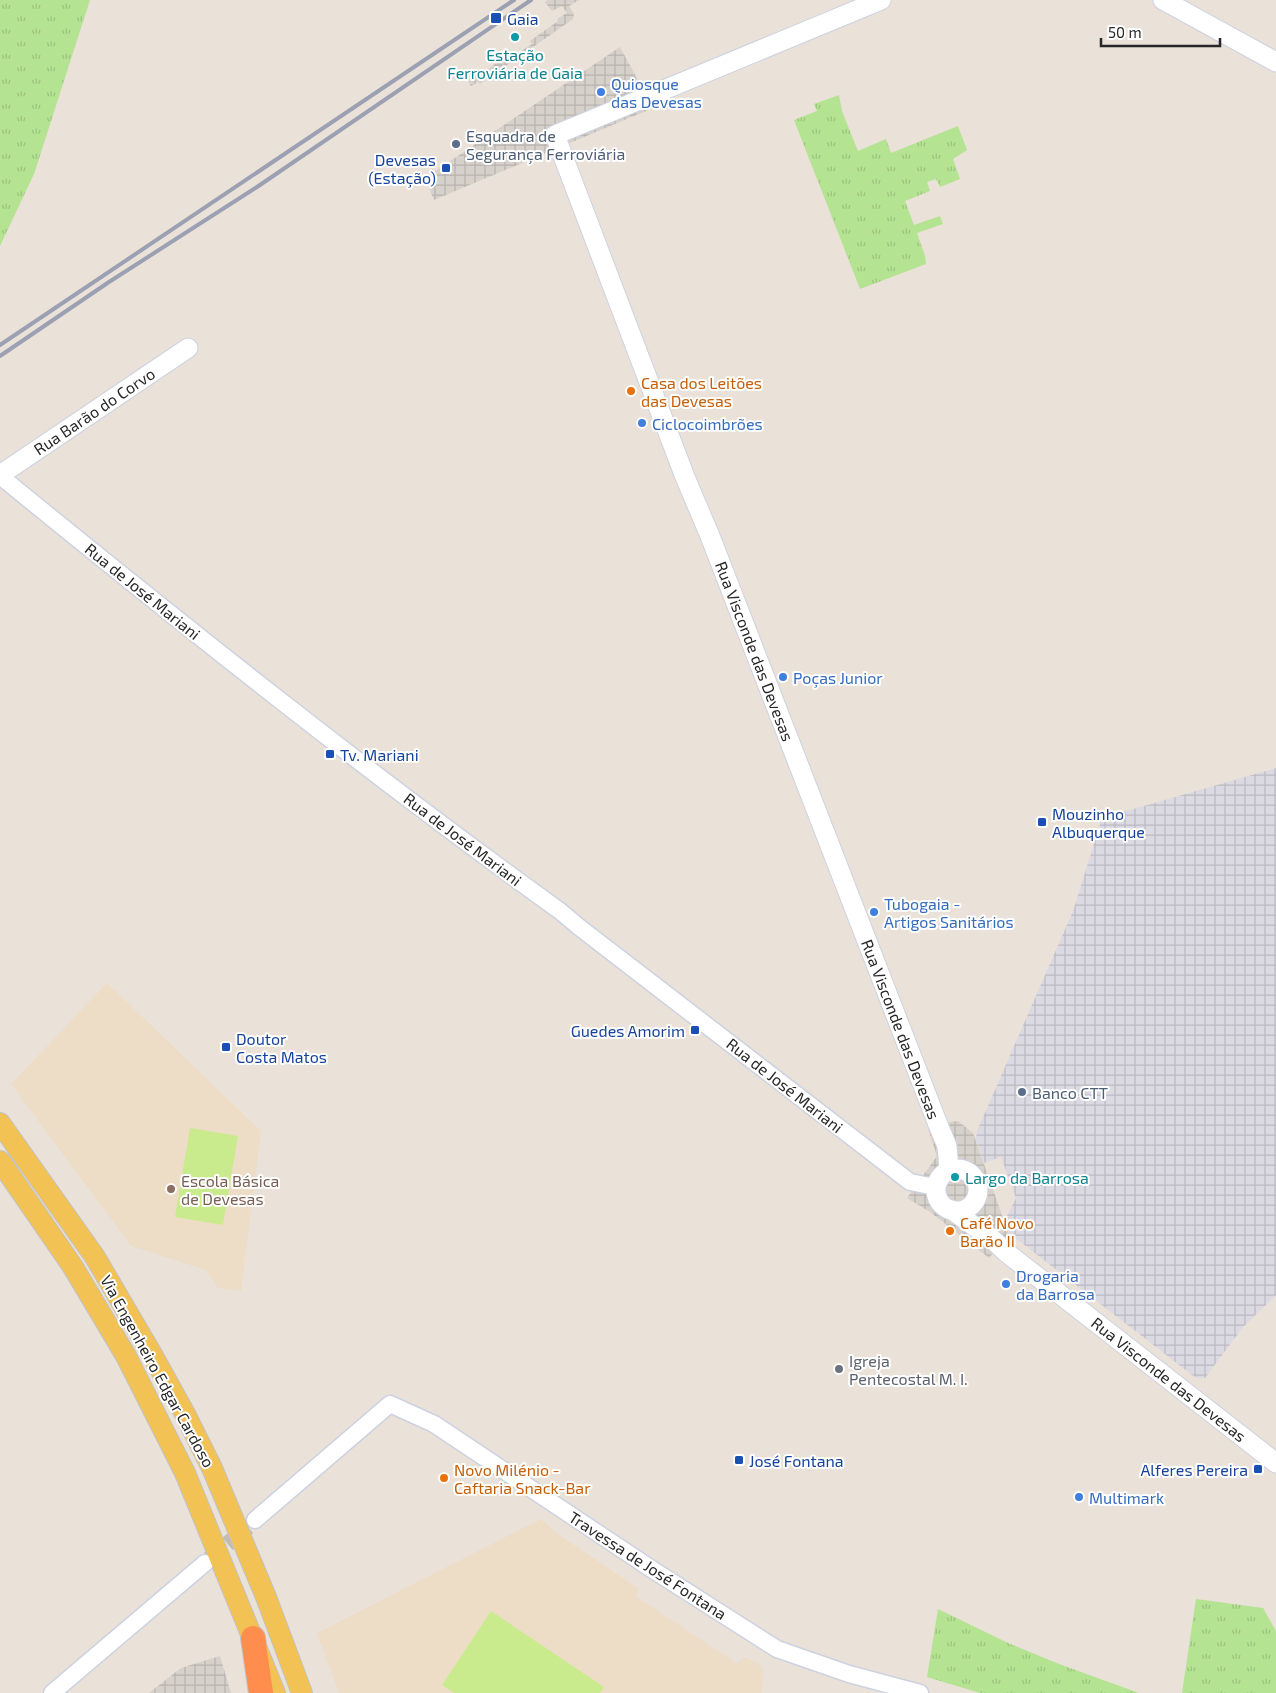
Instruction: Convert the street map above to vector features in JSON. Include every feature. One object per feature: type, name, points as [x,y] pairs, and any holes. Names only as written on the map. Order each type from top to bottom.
[{"type":"highway","points":[[252,1638],[261,1693]]},
{"type":"main road","name":"Rua Visconde das Devesas","points":[[881,0],[555,135],[685,477],[718,554],[947,1146],[949,1170]]},
{"type":"main road","points":[[1163,0],[1276,62]]},
{"type":"main road","name":"Rua Barão do Corvo","points":[[0,475],[188,348]]},
{"type":"main road","name":"Via Engenheiro Edgar Cardoso","points":[[0,1123],[95,1257],[184,1412],[212,1468],[266,1597],[302,1693]]},
{"type":"main road","name":"Via Engenheiro Edgar Cardoso","points":[[0,1161],[73,1267],[126,1356],[185,1473],[275,1693]]},
{"type":"main road","points":[[963,1169],[976,1180],[978,1190],[976,1199],[970,1207],[964,1210],[952,1210],[941,1204],[938,1199],[935,1187],[940,1176],[949,1170],[963,1169]]},
{"type":"main road","name":"Rua Visconde das Devesas","points":[[976,1199],[992,1239]]},
{"type":"main road","name":"Rua Visconde das Devesas","points":[[952,1210],[992,1239],[1007,1253],[1276,1463]]},
{"type":"street","name":"Rua de José Mariani","points":[[0,475],[116,570],[415,804],[560,911],[910,1182],[935,1187]]},
{"type":"street","name":"Travessa de José Fontana","points":[[255,1520],[390,1404],[434,1424],[653,1570],[777,1649],[849,1674],[920,1693]]},
{"type":"street","points":[[52,1693],[205,1563]]},
{"type":"shaded area","points":[[548,0],[579,0],[569,6],[574,14],[573,19],[480,84],[478,82],[471,86],[468,82],[470,81],[469,79],[478,73],[479,75],[507,56],[509,59],[532,44],[530,41],[567,13],[562,6],[552,11],[545,2]]},
{"type":"shaded area","points":[[620,47],[653,108],[434,200],[425,178]]},
{"type":"shaded area","points":[[1276,768],[1276,1295],[1243,1327],[1205,1378],[1198,1378],[1009,1233],[1005,1220],[1016,1198],[1001,1157],[984,1163],[976,1140],[977,1131],[1073,911],[1102,818]]},
{"type":"shaded area","name":"Escola Básica de Devesas","points":[[107,983],[261,1131],[241,1291],[218,1288],[206,1270],[131,1246],[11,1084]]},
{"type":"shaded area","name":"Largo da Barrosa","points":[[958,1121],[973,1133],[1009,1235],[989,1258],[930,1212],[907,1198],[937,1156],[928,1129]]},
{"type":"shaded area","points":[[541,1519],[556,1533],[639,1589],[635,1596],[738,1664],[743,1657],[758,1663],[763,1670],[762,1693],[339,1693],[317,1633]]},
{"type":"shaded area","points":[[220,1656],[231,1693],[149,1693],[181,1668]]},
{"type":"green space","points":[[0,0],[90,0],[34,174],[0,246]]},
{"type":"green space","points":[[839,95],[842,111],[858,151],[886,139],[891,153],[958,126],[967,150],[953,159],[960,179],[940,187],[936,179],[927,182],[930,191],[905,201],[914,225],[940,216],[943,224],[917,233],[926,264],[860,289],[794,120],[817,111],[814,104]]},
{"type":"green space","points":[[190,1128],[238,1136],[223,1225],[175,1217]]},
{"type":"green space","points":[[1196,1599],[1263,1608],[1276,1631],[1276,1693],[1182,1693]]},
{"type":"green space","points":[[938,1609],[1008,1643],[1139,1693],[980,1693],[927,1677]]},
{"type":"green space","points":[[491,1611],[604,1687],[600,1693],[454,1693],[442,1685]]},
{"type":"tunnel","points":[[209,1559],[248,1527]]},
{"type":"railway","points":[[0,345],[514,0]]},
{"type":"railway","points":[[0,356],[109,282],[257,187],[531,0]]},
{"type":"place","name":"Gaia","points":[[496,18]]},
{"type":"place","name":"Estação Ferroviária de Gaia","points":[[515,37]]},
{"type":"place","name":"Quiosque das Devesas","points":[[601,92]]},
{"type":"place","name":"Esquadra de Segurança Ferroviária","points":[[456,144]]},
{"type":"place","name":"Devesas (Estação)","points":[[446,168]]},
{"type":"place","name":"Casa dos Leitões das Devesas","points":[[631,391]]},
{"type":"place","name":"Ciclocoimbrões","points":[[642,423]]},
{"type":"place","name":"Poças Junior","points":[[783,677]]},
{"type":"place","name":"Tv. Mariani","points":[[330,754]]},
{"type":"place","name":"Mouzinho Albuquerque","points":[[1042,822]]},
{"type":"place","name":"Tubogaia - Artigos Sanitários","points":[[874,912]]},
{"type":"place","name":"Guedes Amorim","points":[[695,1030]]},
{"type":"place","name":"Doutor Costa Matos","points":[[226,1047]]},
{"type":"place","name":"Banco CTT","points":[[1022,1092]]},
{"type":"place","name":"Largo da Barrosa","points":[[955,1177]]},
{"type":"place","name":"Escola Básica de Devesas","points":[[171,1189]]},
{"type":"place","name":"Café Novo Barão II","points":[[950,1231]]},
{"type":"place","name":"Drogaria da Barrosa","points":[[1006,1284]]},
{"type":"place","name":"Igreja Pentecostal M. I.","points":[[839,1369]]},
{"type":"place","name":"José Fontana","points":[[739,1460]]},
{"type":"place","name":"Alferes Pereira","points":[[1258,1469]]},
{"type":"place","name":"Novo Milénio - Caftaria Snack-Bar","points":[[444,1478]]},
{"type":"place","name":"Multimark","points":[[1079,1497]]}]
